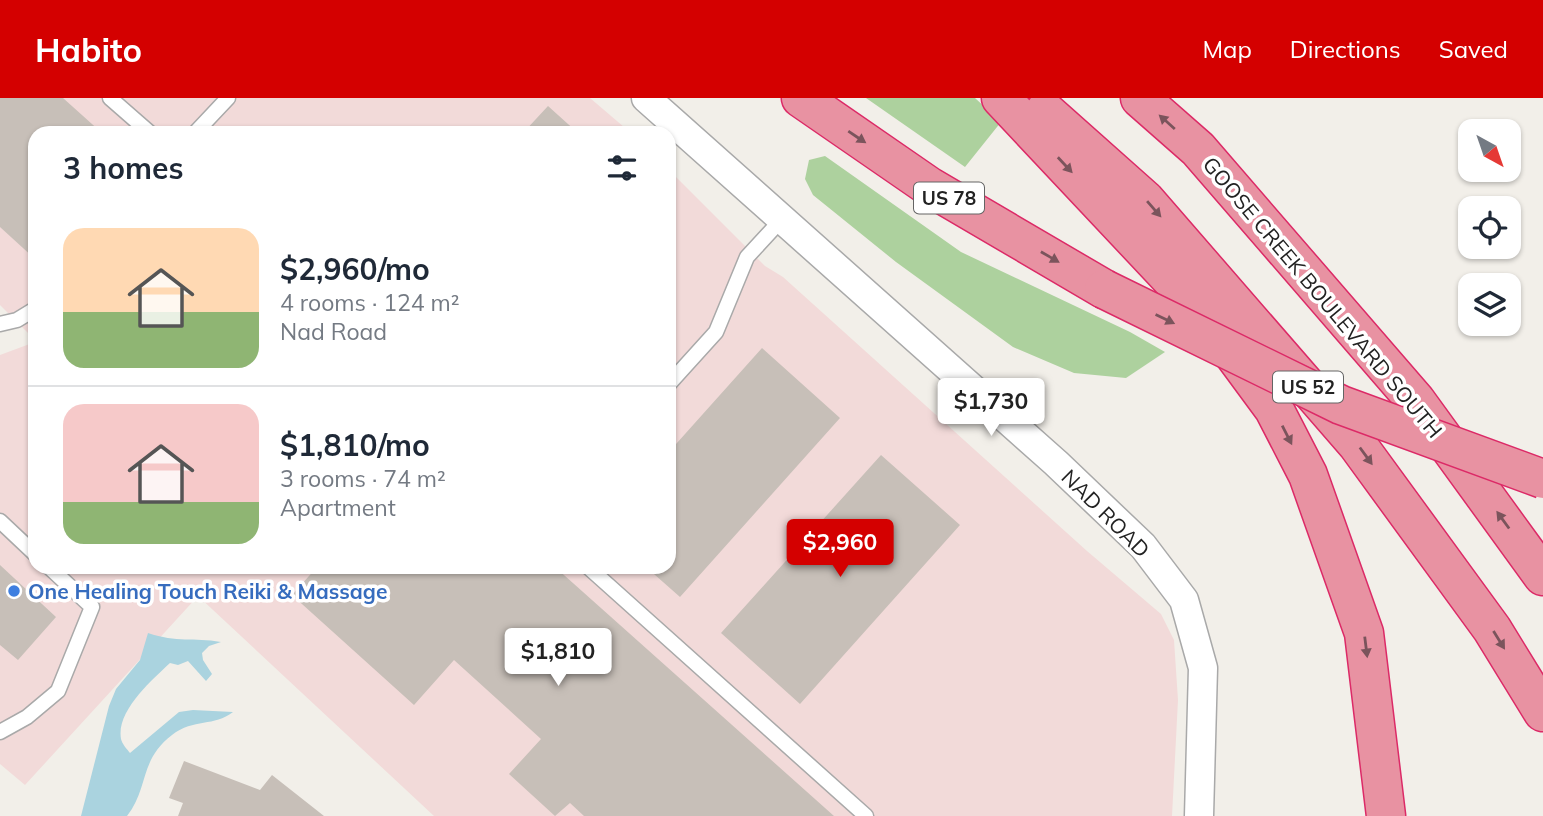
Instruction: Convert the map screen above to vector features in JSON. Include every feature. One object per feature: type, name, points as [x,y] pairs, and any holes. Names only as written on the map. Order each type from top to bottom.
[{"type":"highway","name":"US 78","points":[[801,98],[930,187],[1104,289],[1341,405],[1543,479]]},
{"type":"highway","points":[[1001,98],[1204,314],[1274,410],[1308,475],[1364,633],[1386,816]]},
{"type":"highway","name":"US 52","points":[[1030,98],[1145,200],[1357,444],[1492,629],[1543,712]]},
{"type":"highway","name":"GOOSE CREEK BOULEVARD SOUTH","points":[[1140,98],[1198,149],[1416,401],[1543,576]]},
{"type":"street","name":"NAD ROAD","points":[[646,98],[1056,463],[1143,546],[1184,600],[1203,668],[1199,816]]},
{"type":"lane","points":[[110,98],[142,126]]},
{"type":"lane","points":[[202,126],[228,98]]},
{"type":"lane","points":[[676,376],[716,332],[747,257],[782,219]]},
{"type":"lane","points":[[0,324],[17,320],[28,313]]},
{"type":"lane","points":[[0,521],[28,547]]},
{"type":"lane","points":[[0,732],[27,717],[58,691],[92,607],[57,574]]},
{"type":"lane","points":[[596,574],[866,816]]},
{"type":"shaded area","points":[[0,98],[590,98],[623,126],[28,126],[28,333],[0,305]]},
{"type":"shaded area","points":[[676,177],[765,266],[783,277],[1087,551],[1161,614],[1174,640],[1178,700],[1172,816],[434,816],[198,596],[25,785],[0,764],[0,355],[28,345],[28,574],[676,574]]},
{"type":"green space","points":[[866,98],[975,98],[1001,122],[965,167]]},
{"type":"green space","points":[[825,156],[961,252],[1130,332],[1165,352],[1126,378],[1074,373],[1013,347],[896,262],[813,195],[805,179],[809,160]]},
{"type":"water","points":[[148,633],[168,638],[221,642],[209,646],[202,653],[203,660],[212,674],[206,681],[188,661],[178,665],[170,663],[137,697],[121,728],[122,741],[130,753],[179,712],[233,712],[219,720],[188,726],[161,745],[149,764],[139,795],[127,816],[81,816],[109,706],[116,689],[140,660]]},
{"type":"building","points":[[0,98],[63,98],[94,126],[28,126],[28,253],[0,227]]},
{"type":"building","points":[[548,106],[570,126],[529,126]]},
{"type":"building","points":[[762,348],[840,418],[680,597],[654,574],[676,574],[676,444]]},
{"type":"building","points":[[881,455],[960,525],[800,704],[721,633]]},
{"type":"building","name":"One Healing Touch Reiki & Massage","points":[[0,565],[56,617],[18,660],[0,645]]},
{"type":"building","points":[[311,574],[563,574],[834,816],[584,816],[570,803],[555,816],[509,774],[541,739],[454,660],[414,705],[292,595]]},
{"type":"building","points":[[184,761],[260,790],[272,775],[324,816],[178,816],[183,803],[169,798]]},
{"type":"place","name":"One Healing Touch Reiki & Massage","points":[[14,591]]}]
